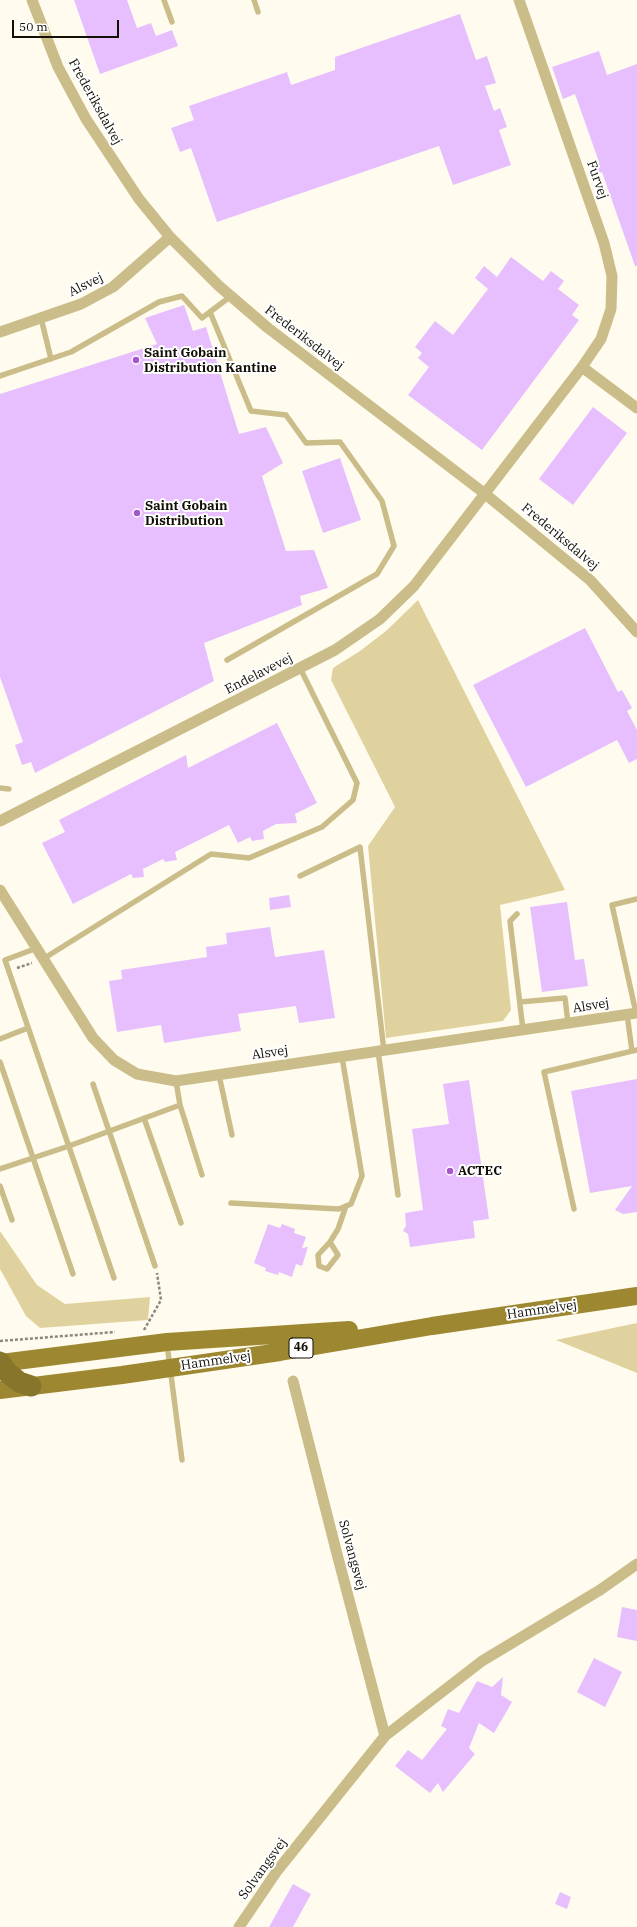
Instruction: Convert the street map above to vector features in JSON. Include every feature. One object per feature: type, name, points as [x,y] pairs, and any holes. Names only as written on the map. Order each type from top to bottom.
[{"type":"highway","points":[[0,1363],[8,1373],[19,1382],[31,1386]]},
{"type":"main road","name":"Hammelvej","points":[[0,1390],[280,1352],[432,1326],[634,1296]]},
{"type":"main road","name":"Hammelvej","points":[[0,1363],[166,1342],[432,1326]]},
{"type":"street","name":"Frederiksdalvej","points":[[32,0],[58,67],[86,119],[139,199],[170,237],[231,296],[268,328],[484,493],[590,580],[637,632]]},
{"type":"street","name":"Furvej","points":[[484,493],[582,367],[601,339],[611,309],[612,276],[604,243],[519,0]]},
{"type":"street","name":"Alsvej","points":[[0,332],[81,304],[113,288],[170,237]]},
{"type":"street","points":[[582,367],[637,408]]},
{"type":"street","name":"Endelavevej","points":[[0,821],[335,650],[380,618],[414,586],[484,493]]},
{"type":"street","name":"Alsvej","points":[[0,890],[93,1038],[114,1060],[137,1074],[176,1081],[568,1024],[633,1013]]},
{"type":"street","name":"Solvangsvej","points":[[294,1381],[336,1554],[385,1736]]},
{"type":"street","name":"Solvangsvej","points":[[239,1927],[277,1871],[385,1736],[482,1661],[600,1590],[637,1564]]},
{"type":"lane","points":[[164,0],[172,22]]},
{"type":"lane","points":[[254,0],[258,12]]},
{"type":"lane","points":[[0,376],[71,352],[159,302],[182,296],[202,318],[231,296]]},
{"type":"lane","points":[[210,312],[251,411],[286,415],[306,443],[340,442],[382,501],[394,546],[377,574],[227,660]]},
{"type":"lane","points":[[41,318],[51,358]]},
{"type":"lane","points":[[43,959],[211,854],[249,858],[322,827],[353,800],[357,783],[300,668]]},
{"type":"lane","points":[[0,788],[9,789]]},
{"type":"lane","points":[[300,876],[360,847],[381,1051],[398,1195]]},
{"type":"lane","points":[[574,1209],[544,1072],[635,1051],[633,1013],[612,905],[637,899]]},
{"type":"lane","points":[[517,914],[510,921],[523,1030]]},
{"type":"lane","points":[[37,948],[5,960],[114,1278]]},
{"type":"lane","points":[[520,1002],[565,998],[568,1024]]},
{"type":"lane","points":[[0,1039],[28,1028]]},
{"type":"lane","points":[[231,1203],[339,1209],[351,1204],[362,1176],[342,1057]]},
{"type":"lane","points":[[0,1062],[73,1274]]},
{"type":"lane","points":[[219,1075],[232,1135]]},
{"type":"lane","points":[[176,1081],[180,1105],[202,1175]]},
{"type":"lane","points":[[93,1084],[155,1266]]},
{"type":"lane","points":[[0,1169],[69,1146],[180,1105]]},
{"type":"lane","points":[[144,1118],[181,1223]]},
{"type":"lane","points":[[0,1186],[12,1220]]},
{"type":"lane","points":[[330,1242],[338,1255],[334,1263],[327,1269],[319,1266],[318,1255],[330,1242],[338,1229],[346,1206]]},
{"type":"lane","points":[[166,1342],[182,1460]]},
{"type":"path","points":[[9,972],[43,959]]},
{"type":"path","points":[[144,1331],[161,1300],[155,1266]]},
{"type":"shaded area","points":[[418,600],[565,890],[500,905],[511,1010],[503,1021],[386,1038],[368,846],[395,807],[331,680],[333,668],[360,651],[386,631]]},
{"type":"shaded area","points":[[0,1231],[37,1285],[65,1304],[150,1297],[148,1320],[40,1328],[26,1316],[0,1269]]},
{"type":"shaded area","points":[[637,1323],[637,1373],[556,1340]]},
{"type":"building","points":[[74,0],[127,0],[137,28],[151,23],[156,36],[172,30],[178,46],[100,74]]},
{"type":"building","points":[[460,14],[476,60],[487,56],[496,83],[485,86],[494,111],[500,108],[507,127],[499,130],[511,165],[453,185],[439,146],[217,222],[191,148],[180,152],[171,128],[194,120],[189,106],[287,72],[291,85],[335,70],[335,57]]},
{"type":"building","points":[[599,51],[607,75],[637,64],[637,266],[635,266],[602,172],[597,174],[593,164],[599,162],[575,94],[563,99],[552,67]]},
{"type":"building","points":[[511,257],[543,281],[551,271],[564,281],[558,289],[579,305],[572,315],[579,320],[482,450],[408,395],[429,367],[418,358],[422,353],[415,347],[435,321],[453,335],[488,289],[475,278],[484,266],[497,277]]},
{"type":"building","name":"Saint Gobain Distribution","points":[[184,305],[193,331],[206,327],[239,434],[266,427],[283,463],[262,476],[286,551],[314,550],[328,588],[300,596],[302,605],[204,643],[214,681],[35,773],[31,762],[22,765],[15,745],[23,742],[0,677],[0,394],[157,344],[145,318]]},
{"type":"building","points":[[593,407],[627,433],[573,505],[539,479]]},
{"type":"building","points":[[340,458],[361,520],[323,533],[302,471]]},
{"type":"building","points":[[585,628],[618,692],[622,690],[632,708],[627,711],[637,730],[637,759],[629,763],[617,740],[526,787],[473,685]]},
{"type":"building","points":[[277,723],[317,803],[295,814],[297,823],[276,824],[263,831],[264,839],[252,841],[250,837],[238,843],[229,825],[175,852],[177,860],[165,862],[163,859],[143,869],[144,877],[133,878],[131,874],[73,904],[42,843],[65,832],[59,820],[186,755],[188,768]]},
{"type":"building","points":[[289,895],[291,907],[270,910],[269,898]]},
{"type":"building","points":[[567,902],[575,960],[584,959],[588,986],[542,992],[530,907]]},
{"type":"building","points":[[270,927],[275,957],[324,950],[335,1018],[299,1023],[296,1006],[238,1014],[241,1031],[164,1043],[161,1025],[117,1032],[109,981],[122,979],[121,970],[207,957],[206,947],[227,944],[226,933]]},
{"type":"building","points":[[637,1079],[637,1212],[623,1214],[615,1210],[632,1186],[590,1193],[571,1091]]},
{"type":"building","name":"ACTEC","points":[[469,1080],[489,1219],[473,1221],[475,1238],[410,1247],[408,1234],[403,1231],[406,1226],[405,1213],[423,1210],[412,1129],[449,1124],[443,1084]]},
{"type":"building","points":[[268,1224],[280,1228],[282,1224],[295,1229],[294,1233],[306,1237],[302,1248],[308,1247],[302,1266],[296,1264],[292,1277],[279,1272],[278,1275],[265,1271],[266,1268],[254,1263]]},
{"type":"building","points":[[622,1607],[637,1610],[637,1641],[617,1637]]},
{"type":"building","points":[[594,1658],[622,1672],[605,1707],[577,1692]]},
{"type":"building","points":[[503,1677],[501,1695],[512,1702],[494,1733],[479,1723],[469,1748],[475,1754],[443,1792],[438,1783],[430,1793],[395,1766],[408,1750],[422,1760],[447,1729],[441,1726],[448,1709],[459,1713],[477,1681],[492,1687]]},
{"type":"building","points":[[293,1884],[311,1894],[293,1927],[269,1927]]},
{"type":"building","points":[[560,1892],[571,1897],[567,1909],[555,1904]]},
{"type":"place","name":"Saint Gobain Distribution Kantine","points":[[136,360]]},
{"type":"place","name":"Saint Gobain Distribution","points":[[137,513]]},
{"type":"place","name":"ACTEC","points":[[450,1171]]}]
